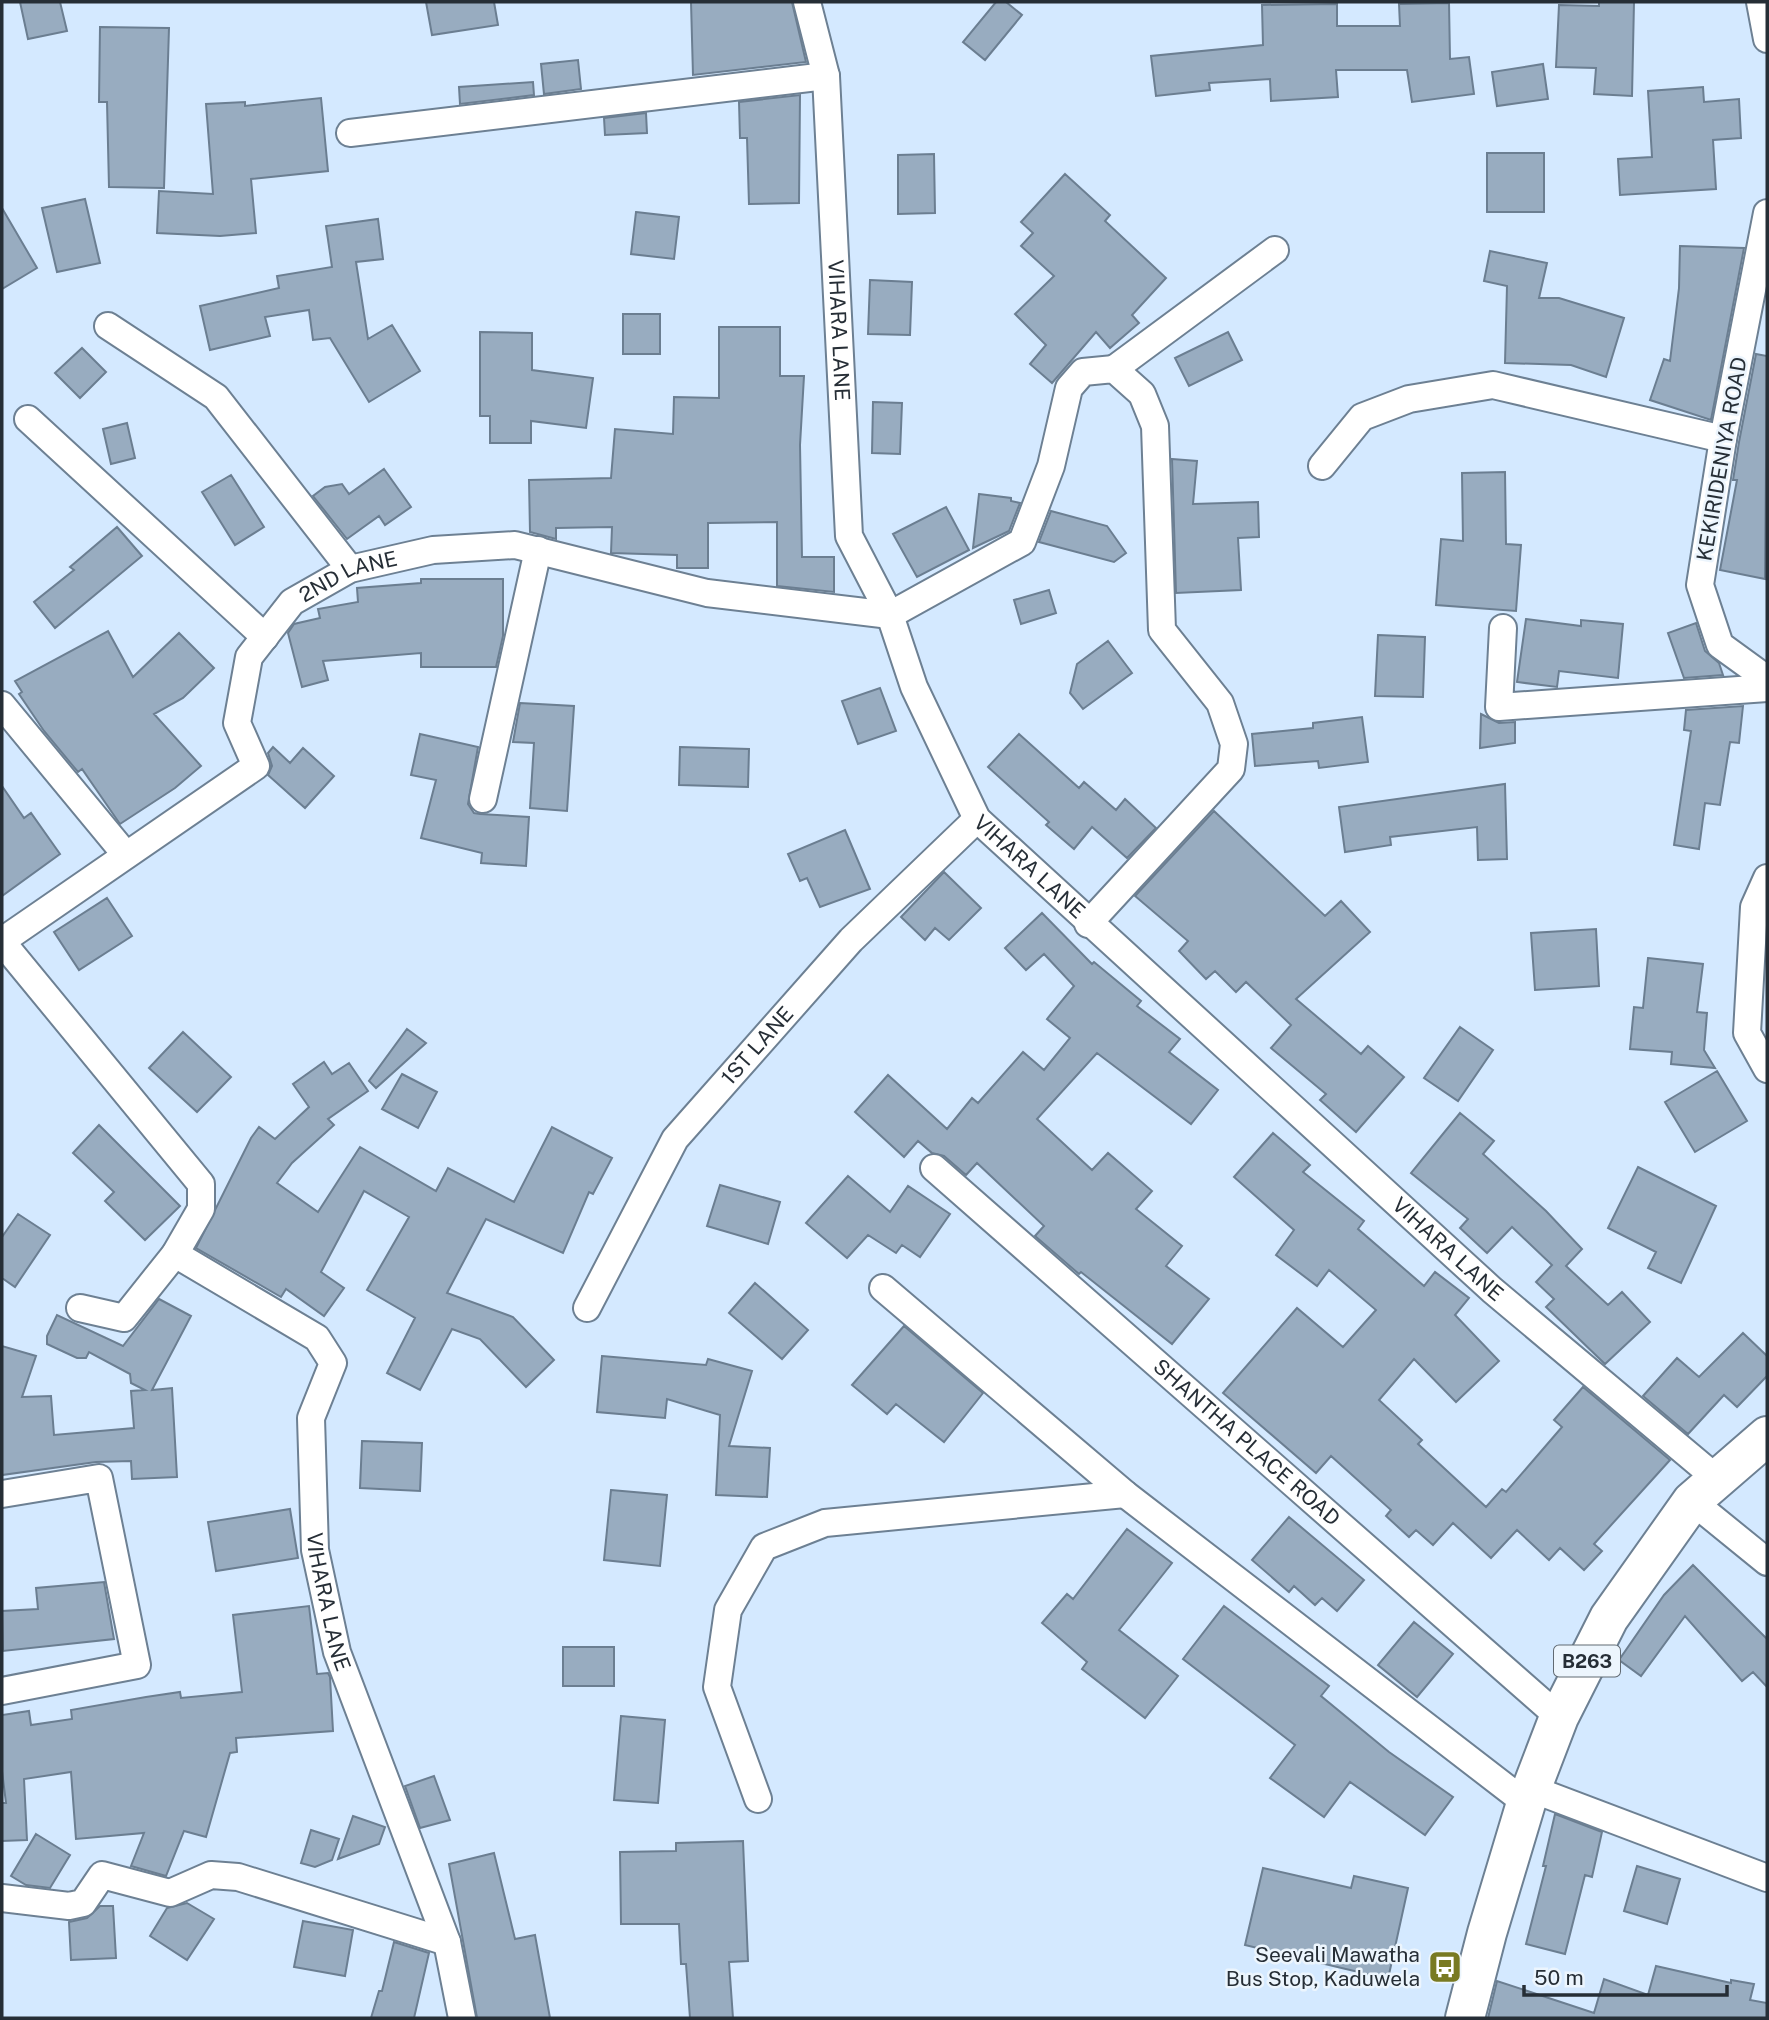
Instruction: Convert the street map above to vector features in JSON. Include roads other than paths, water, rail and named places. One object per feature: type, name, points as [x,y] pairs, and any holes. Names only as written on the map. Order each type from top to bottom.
[{"type":"main road","name":"B263","points":[[1465,2018],[1487,1933],[1529,1796],[1559,1717],[1609,1618],[1704,1489],[1767,1436]]},
{"type":"street","name":"VIHARA LANE","points":[[807,2],[826,76],[849,536],[890,615],[914,687],[977,820],[1492,1290],[1704,1489],[1767,1562]]},
{"type":"street","points":[[1760,2],[1767,39]]},
{"type":"street","points":[[350,133],[826,76]]},
{"type":"street","name":"KEKIRIDENIYA ROAD","points":[[1767,213],[1723,439],[1700,585],[1720,645],[1767,679]]},
{"type":"street","points":[[890,615],[1022,542],[1051,466],[1069,388],[1083,372],[1114,369],[1275,250]]},
{"type":"street","points":[[108,326],[216,397],[350,569]]},
{"type":"street","points":[[1088,924],[1231,769],[1234,744],[1220,703],[1162,630],[1154,426],[1142,394],[1114,369]]},
{"type":"street","points":[[1322,466],[1362,417],[1409,398],[1493,385],[1723,439]]},
{"type":"street","points":[[29,419],[264,637]]},
{"type":"street","name":"2ND LANE","points":[[2,941],[256,766],[237,723],[249,657],[292,602],[350,569],[433,550],[515,545],[707,593],[890,615]]},
{"type":"street","points":[[483,799],[538,550]]},
{"type":"street","points":[[1503,628],[1499,707],[1767,688]]},
{"type":"street","points":[[2,705],[126,855]]},
{"type":"street","name":"1ST LANE","points":[[587,1308],[675,1139],[851,940],[977,820]]},
{"type":"street","points":[[1767,878],[1754,907],[1747,1033],[1767,1069]]},
{"type":"street","points":[[2,941],[201,1184],[201,1209],[175,1254],[124,1318],[80,1308]]},
{"type":"street","name":"SHANTHA PLACE ROAD","points":[[934,1168],[1559,1717]]},
{"type":"street","name":"VIHARA LANE","points":[[175,1254],[317,1338],[333,1363],[312,1419],[315,1550],[337,1651],[447,1942],[462,2018]]},
{"type":"street","points":[[883,1288],[1125,1494],[1529,1796],[1767,1878]]},
{"type":"street","points":[[2,1494],[99,1478],[137,1665],[2,1692]]},
{"type":"street","points":[[758,1799],[717,1687],[728,1610],[764,1547],[825,1523],[1125,1494]]},
{"type":"street","points":[[2,1898],[69,1906],[83,1903],[102,1875],[170,1893],[211,1875],[238,1877],[447,1942]]},
{"type":"place","name":"Seevali Mawatha Bus Stop, Kaduwela","points":[[1445,1967]]}]
